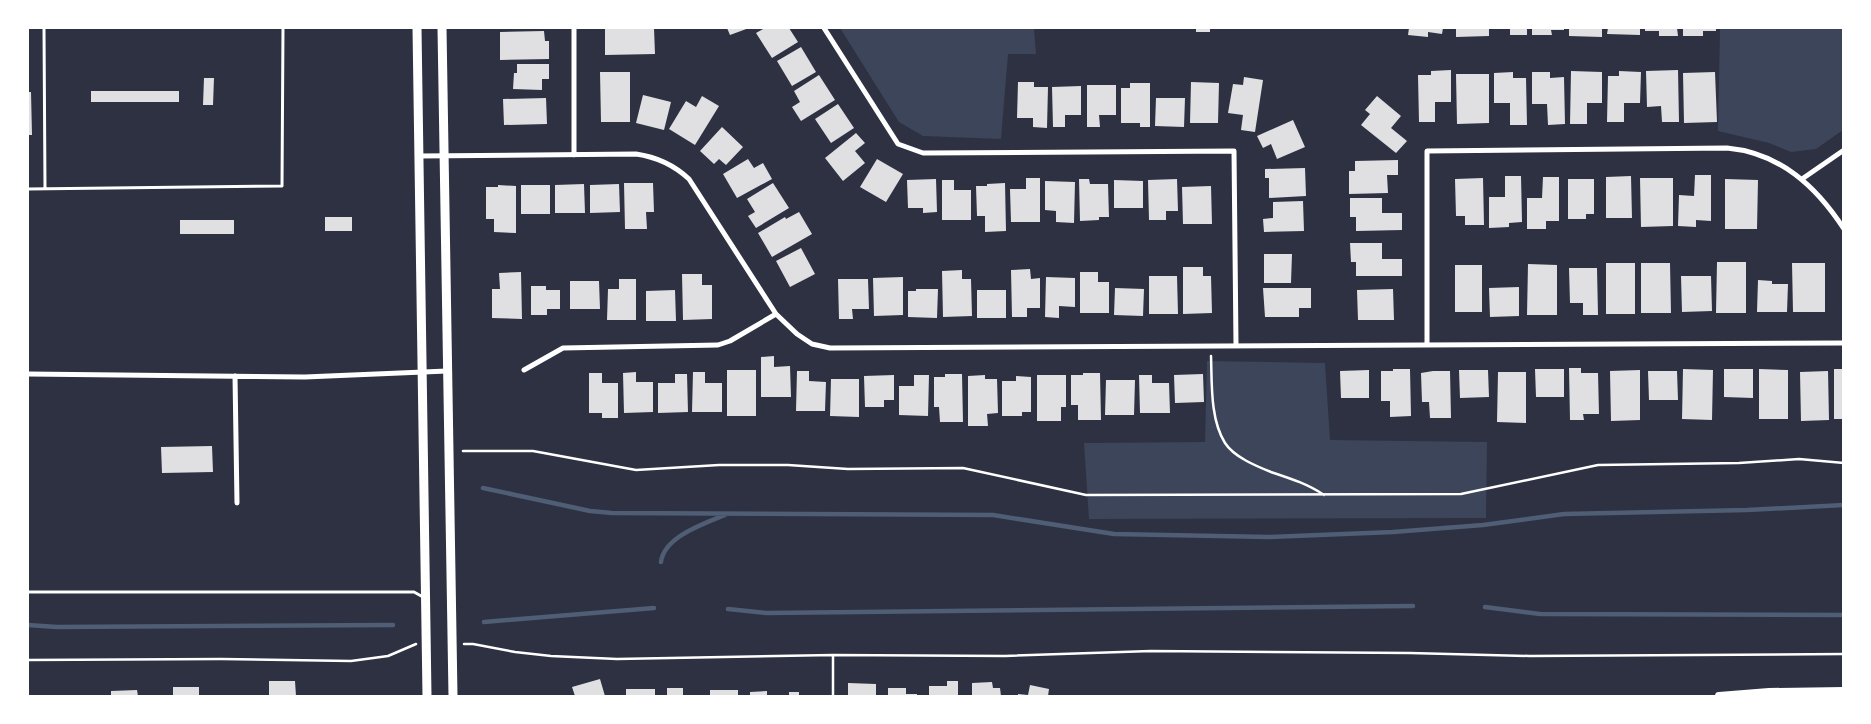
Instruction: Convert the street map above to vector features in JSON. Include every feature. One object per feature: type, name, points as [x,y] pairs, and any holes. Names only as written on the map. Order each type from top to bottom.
[{"type":"main road","points":[[416,28],[427,696]]},
{"type":"main road","points":[[442,28],[453,696]]},
{"type":"street","points":[[574,28],[574,155]]},
{"type":"street","points":[[824,28],[898,144],[923,152],[1234,151],[1236,345]]},
{"type":"street","points":[[1427,345],[1427,151],[1727,148],[1743,150],[1763,155],[1802,179],[1828,206],[1844,229]]},
{"type":"street","points":[[1802,179],[1844,150]]},
{"type":"street","points":[[419,156],[636,154],[650,156],[674,166],[690,179],[776,314],[797,334],[812,344],[830,348],[1844,343]]},
{"type":"street","points":[[524,370],[564,348],[718,345],[730,341],[776,314]]},
{"type":"street","points":[[28,374],[305,377],[447,371]]},
{"type":"street","points":[[235,376],[237,503]]},
{"type":"street","points":[[1719,696],[1769,692],[1844,691]]},
{"type":"lane","points":[[44,28],[45,189]]},
{"type":"lane","points":[[28,189],[282,186],[283,28]]},
{"type":"lane","points":[[28,592],[414,592],[426,600]]},
{"type":"path","points":[[1211,346],[1216,415],[1226,444],[1235,453],[1259,468],[1315,488],[1325,495]]},
{"type":"path","points":[[463,451],[533,451],[636,470],[720,465],[778,465],[848,469],[963,468],[1086,495],[1461,494],[1598,465],[1739,463],[1799,458],[1844,463]]},
{"type":"path","points":[[28,660],[221,659],[351,661],[388,656],[426,639]]},
{"type":"path","points":[[452,645],[472,644],[514,652],[551,656],[617,659],[833,655],[1005,656],[1152,651],[1530,656],[1844,654]]},
{"type":"path","points":[[833,655],[833,696]]},
{"type":"shaded area","points":[[840,28],[1034,28],[1036,54],[1008,54],[1001,139],[923,136],[899,122]]},
{"type":"shaded area","points":[[1720,28],[1843,28],[1843,130],[1816,149],[1791,152],[1769,143],[1718,131]]},
{"type":"shaded area","points":[[1207,361],[1325,363],[1330,440],[1487,442],[1486,518],[1089,519],[1084,443],[1205,442]]},
{"type":"building","points":[[605,28],[654,28],[655,54],[605,55]]},
{"type":"building","points":[[727,28],[749,28],[730,35]]},
{"type":"building","points":[[765,28],[789,28],[798,42],[772,58],[756,33]]},
{"type":"building","points":[[1196,28],[1210,28],[1210,32],[1196,32]]},
{"type":"building","points":[[1409,28],[1443,28],[1442,34],[1428,32],[1428,37],[1408,35]]},
{"type":"building","points":[[1456,28],[1489,28],[1489,36],[1456,37]]},
{"type":"building","points":[[1510,28],[1527,28],[1527,35],[1510,35]]},
{"type":"building","points":[[1532,28],[1564,28],[1564,30],[1551,30],[1552,35],[1532,35]]},
{"type":"building","points":[[1569,28],[1602,28],[1602,37],[1569,36]]},
{"type":"building","points":[[1608,28],[1640,28],[1640,35],[1607,34]]},
{"type":"building","points":[[1645,28],[1677,28],[1678,36],[1659,36],[1659,31],[1645,31]]},
{"type":"building","points":[[1683,28],[1716,28],[1716,31],[1703,31],[1703,36],[1683,36]]},
{"type":"building","points":[[544,31],[545,41],[549,41],[549,59],[500,60],[500,32]]},
{"type":"building","points":[[801,47],[816,72],[792,86],[777,61]]},
{"type":"building","points":[[517,64],[549,64],[549,79],[542,79],[542,90],[513,89],[514,73],[517,73]]},
{"type":"building","points":[[1451,70],[1451,102],[1435,102],[1435,122],[1419,122],[1418,75],[1431,75],[1431,71]]},
{"type":"building","points":[[1678,70],[1679,122],[1662,122],[1661,106],[1647,107],[1646,71]]},
{"type":"building","points":[[1571,71],[1602,72],[1602,103],[1587,103],[1587,124],[1570,124]]},
{"type":"building","points":[[1619,71],[1641,72],[1640,103],[1624,103],[1624,122],[1607,122],[1608,76],[1619,76]]},
{"type":"building","points":[[600,72],[630,72],[630,122],[601,122]]},
{"type":"building","points":[[1513,72],[1513,78],[1526,78],[1527,125],[1510,125],[1510,103],[1494,103],[1494,73]]},
{"type":"building","points":[[1532,72],[1550,72],[1550,78],[1564,77],[1565,124],[1548,125],[1547,104],[1532,104]]},
{"type":"building","points":[[1715,72],[1717,122],[1684,123],[1683,73]]},
{"type":"building","points":[[1456,74],[1489,74],[1489,123],[1457,124]]},
{"type":"building","points":[[819,75],[835,100],[801,121],[792,107],[800,102],[794,91]]},
{"type":"building","points":[[1244,77],[1263,80],[1255,132],[1241,130],[1243,115],[1228,113],[1233,84],[1243,85]]},
{"type":"building","points":[[204,78],[214,78],[213,105],[203,105]]},
{"type":"building","points":[[1018,82],[1034,82],[1034,87],[1048,87],[1047,128],[1033,127],[1033,118],[1017,118]]},
{"type":"building","points":[[1191,82],[1219,83],[1218,123],[1190,123]]},
{"type":"building","points":[[1130,83],[1150,83],[1150,127],[1140,127],[1140,123],[1121,123],[1121,88],[1130,88]]},
{"type":"building","points":[[1087,85],[1116,85],[1116,115],[1099,115],[1100,127],[1087,127]]},
{"type":"building","points":[[1081,86],[1081,115],[1065,115],[1065,127],[1053,127],[1052,87]]},
{"type":"building","points":[[91,91],[179,91],[179,102],[91,102]]},
{"type":"building","points":[[28,92],[31,92],[32,135],[28,135]]},
{"type":"building","points":[[643,95],[671,102],[664,130],[636,123]]},
{"type":"building","points":[[702,96],[719,106],[695,145],[669,129],[686,101],[696,107]]},
{"type":"building","points":[[1377,96],[1401,116],[1391,128],[1407,141],[1396,153],[1361,125],[1370,114],[1365,110]]},
{"type":"building","points":[[546,98],[547,124],[504,125],[503,99]]},
{"type":"building","points":[[1156,98],[1185,98],[1184,127],[1155,126]]},
{"type":"building","points":[[838,104],[854,128],[831,143],[815,119]]},
{"type":"building","points":[[1293,120],[1305,147],[1277,159],[1271,144],[1263,148],[1257,136]]},
{"type":"building","points":[[722,127],[743,147],[726,165],[719,159],[714,164],[700,151]]},
{"type":"building","points":[[856,133],[865,143],[855,151],[865,163],[843,181],[825,158]]},
{"type":"building","points":[[748,159],[754,168],[763,163],[772,179],[737,198],[723,174]]},
{"type":"building","points":[[877,159],[903,174],[886,202],[860,187]]},
{"type":"building","points":[[1398,160],[1398,175],[1387,175],[1388,193],[1349,194],[1349,171],[1355,171],[1355,161]]},
{"type":"building","points":[[1305,168],[1306,196],[1269,198],[1269,178],[1265,178],[1265,169]]},
{"type":"building","points":[[1695,175],[1711,175],[1711,221],[1696,220],[1696,227],[1678,226],[1679,195],[1694,196]]},
{"type":"building","points":[[1505,176],[1521,176],[1522,222],[1509,223],[1509,227],[1489,228],[1489,197],[1505,197]]},
{"type":"building","points":[[1631,176],[1632,218],[1606,218],[1606,177]]},
{"type":"building","points":[[1543,177],[1559,177],[1559,221],[1546,221],[1546,229],[1527,229],[1527,198],[1542,198]]},
{"type":"building","points":[[1026,178],[1040,178],[1040,222],[1011,222],[1010,189],[1026,189]]},
{"type":"building","points":[[1483,178],[1484,225],[1465,225],[1465,216],[1456,216],[1455,179]]},
{"type":"building","points":[[1640,178],[1673,178],[1673,226],[1641,227]]},
{"type":"building","points":[[936,179],[937,212],[923,213],[923,208],[908,208],[907,180]]},
{"type":"building","points":[[1079,179],[1089,179],[1090,184],[1108,184],[1109,217],[1099,217],[1099,220],[1080,221]]},
{"type":"building","points":[[1177,179],[1178,211],[1166,211],[1166,220],[1149,220],[1148,180]]},
{"type":"building","points":[[1568,179],[1594,179],[1594,214],[1586,214],[1586,219],[1568,219]]},
{"type":"building","points":[[1725,179],[1758,180],[1757,229],[1725,229]]},
{"type":"building","points":[[942,180],[954,180],[954,190],[971,190],[971,220],[942,220]]},
{"type":"building","points":[[1114,180],[1143,181],[1143,208],[1114,208]]},
{"type":"building","points":[[1045,181],[1075,182],[1074,223],[1056,222],[1056,211],[1045,210]]},
{"type":"building","points":[[624,183],[653,183],[654,212],[646,212],[647,229],[625,229]]},
{"type":"building","points":[[773,183],[789,208],[756,228],[748,216],[755,212],[747,199]]},
{"type":"building","points":[[1005,183],[1006,231],[985,232],[985,216],[977,216],[976,186]]},
{"type":"building","points":[[584,184],[585,213],[555,213],[555,185]]},
{"type":"building","points":[[619,184],[620,212],[590,213],[590,185]]},
{"type":"building","points":[[498,185],[516,186],[516,233],[494,232],[494,219],[486,219],[486,187],[498,187]]},
{"type":"building","points":[[521,185],[550,185],[550,214],[521,214]]},
{"type":"building","points":[[1211,186],[1212,224],[1183,224],[1182,187]]},
{"type":"building","points":[[1350,198],[1382,198],[1382,213],[1402,213],[1402,230],[1356,231],[1356,217],[1350,217]]},
{"type":"building","points":[[1303,201],[1304,231],[1264,232],[1263,219],[1273,218],[1273,202]]},
{"type":"building","points":[[799,212],[812,234],[772,257],[758,233],[785,217],[786,219]]},
{"type":"building","points":[[325,217],[352,217],[352,231],[325,231]]},
{"type":"building","points":[[180,220],[234,220],[234,234],[180,234]]},
{"type":"building","points":[[1350,243],[1382,243],[1382,259],[1402,259],[1402,276],[1356,276],[1356,262],[1351,262]]},
{"type":"building","points":[[801,248],[815,274],[790,287],[776,261]]},
{"type":"building","points":[[1264,254],[1292,254],[1291,283],[1264,283]]},
{"type":"building","points":[[1717,262],[1746,262],[1746,313],[1716,313]]},
{"type":"building","points":[[1606,263],[1635,263],[1635,314],[1606,314]]},
{"type":"building","points":[[1641,263],[1670,263],[1671,313],[1641,313]]},
{"type":"building","points":[[1792,263],[1825,263],[1825,312],[1793,312]]},
{"type":"building","points":[[1528,264],[1557,265],[1557,315],[1527,315]]},
{"type":"building","points":[[1455,265],[1482,265],[1482,312],[1455,312]]},
{"type":"building","points":[[1183,267],[1203,267],[1203,276],[1211,276],[1212,313],[1183,314]]},
{"type":"building","points":[[1569,268],[1597,268],[1598,315],[1583,315],[1583,303],[1570,303]]},
{"type":"building","points":[[1030,269],[1031,279],[1040,278],[1040,308],[1027,308],[1027,317],[1012,317],[1011,270]]},
{"type":"building","points":[[962,270],[962,279],[971,279],[972,316],[943,317],[942,271]]},
{"type":"building","points":[[521,272],[522,319],[492,318],[492,289],[500,289],[499,273]]},
{"type":"building","points":[[1080,272],[1098,272],[1098,282],[1109,282],[1109,313],[1080,313]]},
{"type":"building","points":[[682,274],[702,274],[702,285],[712,285],[712,319],[683,320]]},
{"type":"building","points":[[1149,276],[1177,276],[1178,314],[1149,314]]},
{"type":"building","points":[[1681,276],[1711,276],[1712,311],[1682,312]]},
{"type":"building","points":[[903,277],[903,315],[874,316],[873,278]]},
{"type":"building","points":[[1046,277],[1075,278],[1075,307],[1059,306],[1059,318],[1045,317]]},
{"type":"building","points":[[619,279],[636,279],[636,320],[607,320],[608,289],[619,289]]},
{"type":"building","points":[[838,279],[868,279],[869,309],[852,309],[853,319],[839,319]]},
{"type":"building","points":[[1758,280],[1772,281],[1772,284],[1788,284],[1787,312],[1757,312]]},
{"type":"building","points":[[570,281],[599,281],[600,309],[570,309]]},
{"type":"building","points":[[531,286],[546,286],[546,290],[560,290],[560,309],[547,309],[547,315],[531,315]]},
{"type":"building","points":[[1519,287],[1519,316],[1490,317],[1489,288]]},
{"type":"building","points":[[1115,288],[1144,289],[1143,316],[1114,315]]},
{"type":"building","points":[[1263,288],[1311,288],[1311,308],[1299,308],[1299,317],[1265,317]]},
{"type":"building","points":[[916,289],[938,289],[937,318],[908,317],[908,291],[916,291]]},
{"type":"building","points":[[1393,289],[1394,320],[1358,320],[1357,290]]},
{"type":"building","points":[[675,290],[676,321],[646,321],[646,291]]},
{"type":"building","points":[[977,290],[1006,290],[1006,318],[977,318]]},
{"type":"building","points":[[774,356],[774,367],[790,366],[791,397],[761,397],[761,357]]},
{"type":"building","points":[[1569,368],[1581,368],[1581,373],[1598,373],[1599,414],[1583,414],[1584,420],[1570,420]]},
{"type":"building","points":[[1393,369],[1410,369],[1411,416],[1390,417],[1390,401],[1381,401],[1381,371],[1393,371]]},
{"type":"building","points":[[1535,369],[1564,369],[1564,397],[1536,397]]},
{"type":"building","points":[[1683,369],[1713,370],[1712,420],[1682,419]]},
{"type":"building","points":[[1724,369],[1753,369],[1753,398],[1724,397]]},
{"type":"building","points":[[1759,369],[1788,370],[1788,419],[1759,419]]},
{"type":"building","points":[[1834,369],[1844,369],[1844,419],[1834,419]]},
{"type":"building","points":[[727,370],[756,370],[756,416],[727,416]]},
{"type":"building","points":[[1369,370],[1369,398],[1341,398],[1340,371]]},
{"type":"building","points":[[1459,370],[1488,370],[1489,397],[1460,398]]},
{"type":"building","points":[[1640,370],[1640,420],[1611,421],[1610,371]]},
{"type":"building","points":[[797,371],[809,371],[809,381],[826,382],[825,411],[796,411]]},
{"type":"building","points":[[1450,371],[1451,418],[1430,418],[1429,402],[1422,402],[1421,373]]},
{"type":"building","points":[[1648,371],[1677,371],[1678,400],[1649,400]]},
{"type":"building","points":[[1828,371],[1829,420],[1801,421],[1800,372]]},
{"type":"building","points":[[636,372],[636,382],[653,382],[653,412],[624,413],[623,373]]},
{"type":"building","points":[[693,372],[705,372],[705,383],[722,383],[722,412],[692,412]]},
{"type":"building","points":[[1498,372],[1526,372],[1526,423],[1497,422]]},
{"type":"building","points":[[589,373],[602,373],[602,383],[618,383],[618,418],[602,418],[602,413],[589,413]]},
{"type":"building","points":[[1083,373],[1100,373],[1101,420],[1078,420],[1078,405],[1071,405],[1071,375],[1083,375]]},
{"type":"building","points":[[675,374],[687,374],[688,412],[658,413],[658,383],[675,383]]},
{"type":"building","points":[[945,374],[962,374],[963,422],[940,422],[939,407],[934,407],[934,377],[945,377]]},
{"type":"building","points":[[1203,374],[1204,402],[1175,403],[1174,375]]},
{"type":"building","points":[[894,375],[894,400],[884,400],[884,407],[865,407],[864,376]]},
{"type":"building","points":[[914,375],[929,375],[928,416],[899,415],[899,386],[914,386]]},
{"type":"building","points":[[985,375],[985,379],[997,379],[998,413],[987,414],[988,426],[968,426],[968,376]]},
{"type":"building","points":[[1037,375],[1066,375],[1066,407],[1061,407],[1061,421],[1037,421]]},
{"type":"building","points":[[1139,375],[1152,375],[1152,383],[1169,383],[1170,413],[1140,413]]},
{"type":"building","points":[[1016,376],[1031,377],[1031,412],[1022,412],[1022,416],[1002,416],[1002,381],[1016,381]]},
{"type":"building","points":[[831,379],[859,379],[859,417],[830,416]]},
{"type":"building","points":[[1106,380],[1135,380],[1134,415],[1105,415]]},
{"type":"building","points":[[212,446],[213,472],[162,473],[161,447]]},
{"type":"building","points":[[600,679],[605,696],[575,696],[572,687]]},
{"type":"building","points":[[269,681],[295,681],[296,696],[269,696]]},
{"type":"building","points":[[947,681],[958,681],[958,696],[929,696],[929,686],[947,686]]},
{"type":"building","points":[[992,682],[993,688],[1000,688],[1001,696],[972,696],[972,683]]},
{"type":"building","points":[[848,683],[876,684],[876,696],[848,696]]},
{"type":"building","points":[[1030,685],[1049,689],[1048,696],[1018,696],[1018,694],[1028,695]]},
{"type":"building","points":[[173,687],[199,687],[199,696],[173,696]]},
{"type":"building","points":[[667,688],[683,688],[683,696],[667,696]]},
{"type":"building","points":[[888,688],[906,688],[906,694],[917,694],[917,696],[888,696]]},
{"type":"building","points":[[626,689],[655,689],[655,696],[626,696]]},
{"type":"building","points":[[137,690],[138,696],[111,696],[111,691]]},
{"type":"building","points":[[710,690],[738,690],[738,696],[710,696]]},
{"type":"building","points":[[767,691],[767,696],[750,696],[750,692]]},
{"type":"building","points":[[789,692],[799,692],[799,696],[789,696]]},
{"type":"waterway","points":[[483,488],[590,511],[612,513],[993,515],[1114,534],[1269,537],[1393,532],[1483,525],[1564,514],[1747,510],[1844,505]]},
{"type":"waterway","points":[[661,562],[669,545],[686,532],[725,515]]},
{"type":"waterway","points":[[728,609],[766,613],[1413,606]]},
{"type":"waterway","points":[[1485,607],[1540,614],[1844,615]]},
{"type":"waterway","points":[[484,622],[654,608]]},
{"type":"waterway","points":[[28,625],[57,627],[393,625]]}]
